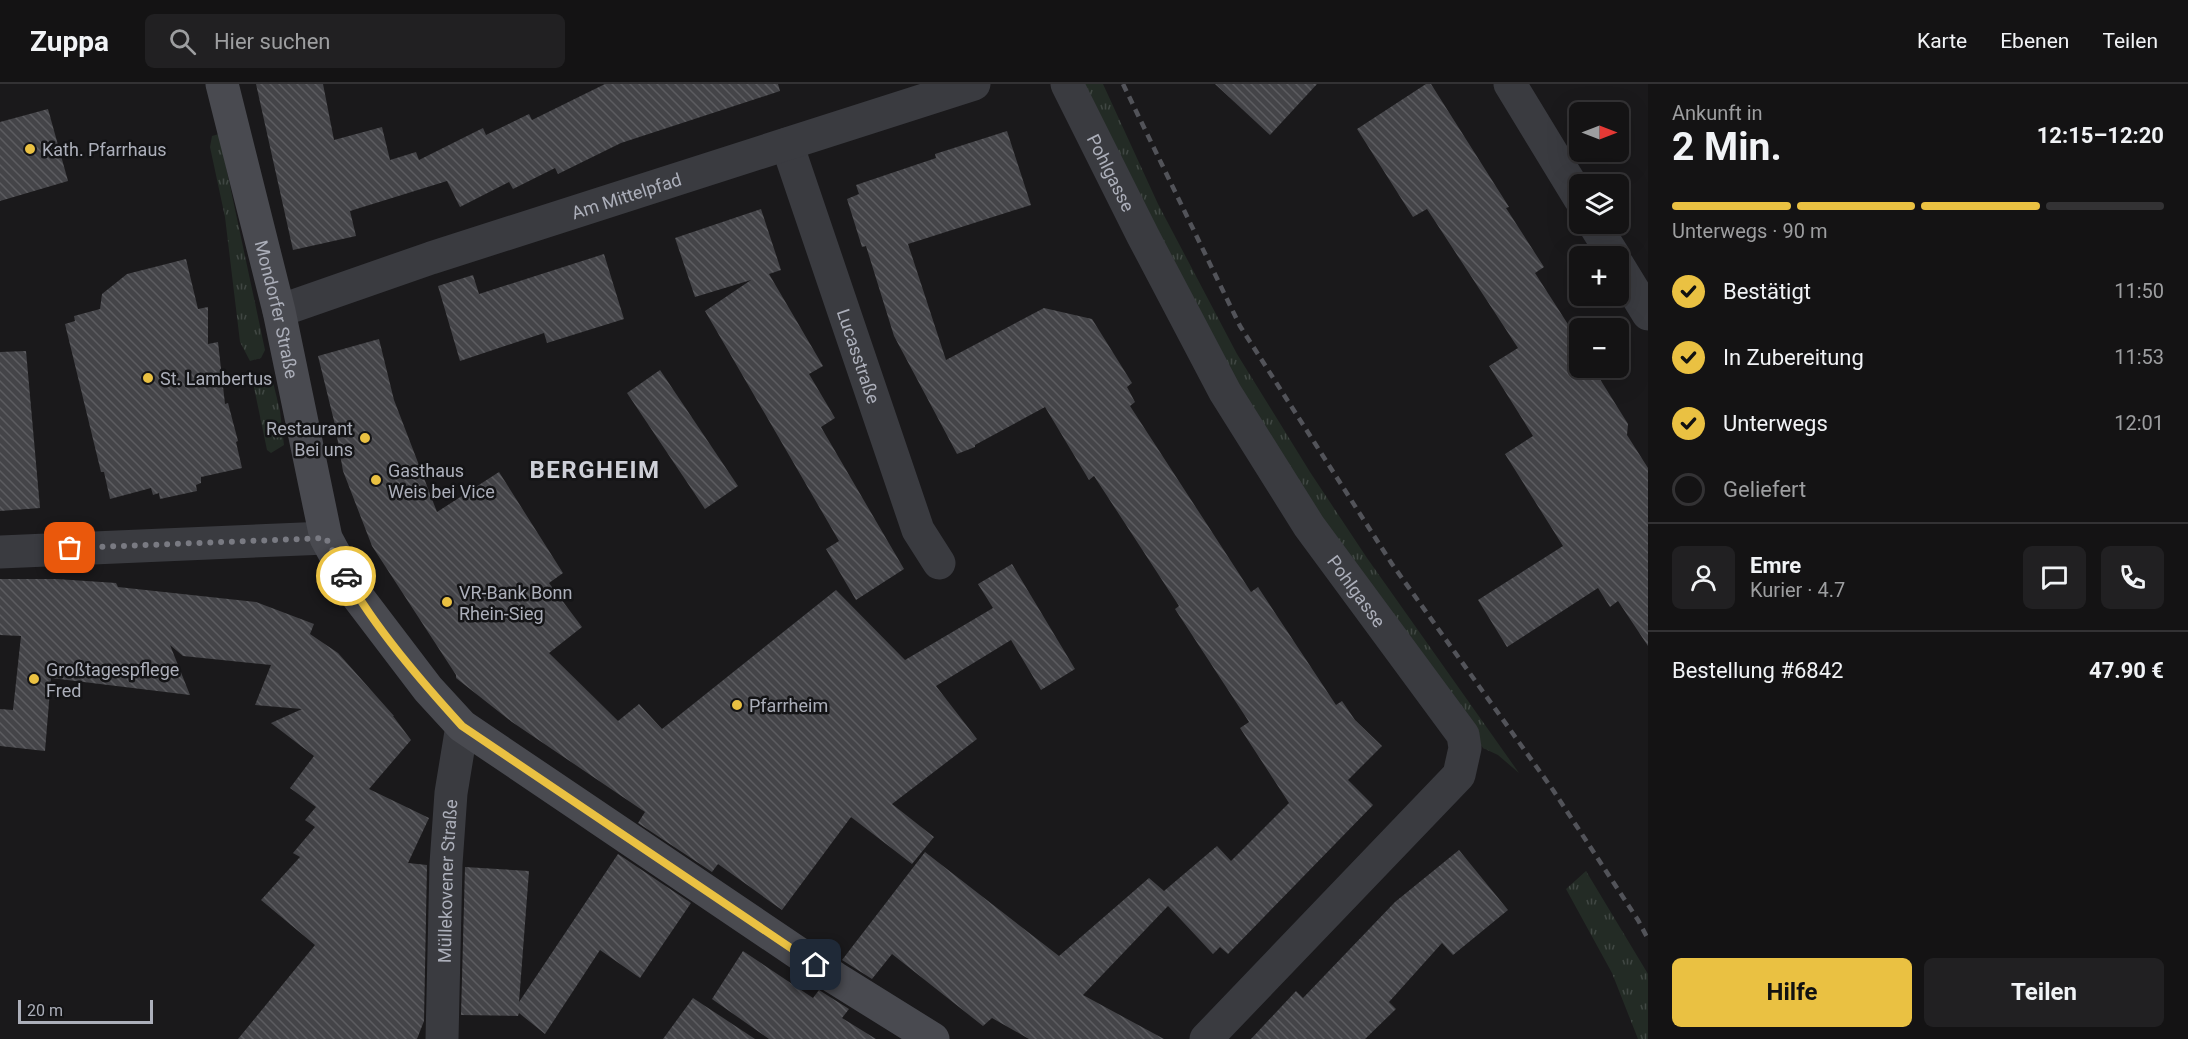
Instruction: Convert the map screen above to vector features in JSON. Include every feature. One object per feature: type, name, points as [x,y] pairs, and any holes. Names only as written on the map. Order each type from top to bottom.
[{"type":"street","name":"Mondorfer Straße","points":[[222,84],[279,311],[326,538],[358,597],[428,689],[462,726],[835,978],[933,1039]]},
{"type":"street","name":"Am Mittelpfad","points":[[279,311],[431,258],[974,84]]},
{"type":"street","name":"Pohlgasse","points":[[1067,84],[1225,392],[1309,526],[1463,735],[1466,748],[1460,775],[1206,1039]]},
{"type":"street","points":[[1510,84],[1569,181]]},
{"type":"street","name":"Lucasstraße","points":[[787,144],[918,530],[939,562]]},
{"type":"street","points":[[1629,282],[1648,314]]},
{"type":"street","points":[[0,552],[326,538]]},
{"type":"street","name":"Müllekovener Straße","points":[[441,1039],[446,864],[451,793],[462,726]]},
{"type":"green space","points":[[1077,84],[1103,84],[1158,204],[1237,354],[1310,472],[1367,558],[1519,773],[1498,755],[1483,748],[1352,565],[1223,369]]},
{"type":"green space","points":[[219,134],[265,350],[261,358],[250,361],[240,342],[225,217],[210,147],[212,136]]},
{"type":"green space","points":[[263,374],[272,378],[280,411],[284,445],[271,453],[267,450],[252,378]]},
{"type":"green space","points":[[1586,871],[1648,974],[1648,1039],[1638,1039],[1612,973],[1566,889]]},
{"type":"building","points":[[256,84],[323,84],[334,140],[382,127],[390,160],[416,152],[419,160],[483,128],[486,135],[529,114],[532,120],[605,84],[778,84],[780,91],[621,143],[558,174],[555,168],[513,189],[509,182],[460,207],[447,181],[350,211],[356,236],[293,250]]},
{"type":"building","points":[[1215,84],[1317,84],[1270,135]]},
{"type":"building","points":[[1426,84],[1431,84],[1544,267],[1535,273],[1569,326],[1569,378],[1599,378],[1628,424],[1627,435],[1648,468],[1648,646],[1618,601],[1610,607],[1598,588],[1507,647],[1478,600],[1563,546],[1505,454],[1533,436],[1489,366],[1518,348],[1427,209],[1413,217],[1357,129]]},
{"type":"building","name":"Kath. Pfarrhaus","points":[[48,109],[68,181],[0,201],[0,122]]},
{"type":"building","points":[[1007,131],[1031,205],[908,244],[946,360],[1044,308],[1092,319],[1132,383],[1127,387],[1135,402],[1130,406],[1251,592],[1258,587],[1336,705],[1342,701],[1355,720],[1382,746],[1348,780],[1373,805],[1228,954],[1220,947],[1213,954],[1168,906],[1083,995],[1164,1039],[1029,1039],[992,1018],[983,1026],[892,954],[872,979],[842,960],[925,852],[1059,956],[1149,878],[1164,891],[1217,846],[1231,861],[1289,803],[1240,728],[1249,722],[1175,609],[1179,606],[1094,476],[1089,480],[1045,407],[975,447],[957,454],[894,336],[866,246],[862,247],[847,199],[859,194],[856,185],[936,158],[935,154]]},
{"type":"building","points":[[761,209],[781,270],[769,274],[823,366],[809,374],[835,418],[821,427],[904,569],[856,600],[826,549],[839,541],[705,311],[751,280],[695,297],[675,238]]},
{"type":"building","points":[[604,254],[624,319],[547,343],[544,333],[460,361],[438,286],[473,275],[479,294]]},
{"type":"building","name":"St. Lambertus","points":[[186,259],[198,309],[208,307],[208,344],[218,342],[225,404],[228,403],[242,468],[201,477],[201,483],[196,485],[197,491],[160,499],[159,493],[153,495],[151,488],[110,499],[104,472],[101,472],[65,324],[75,321],[74,316],[100,309],[102,294],[127,274]]},
{"type":"building","points":[[379,339],[394,400],[437,512],[499,472],[563,573],[549,583],[582,627],[549,653],[618,721],[639,704],[662,729],[836,590],[905,660],[993,608],[978,584],[1012,564],[1075,669],[1041,690],[1011,640],[936,686],[977,739],[892,804],[934,837],[912,864],[851,817],[782,910],[718,864],[712,872],[638,823],[645,812],[512,722],[456,678],[372,546],[343,471],[335,425],[318,356]]},
{"type":"building","points":[[26,351],[40,508],[0,511],[0,352]]},
{"type":"building","points":[[660,370],[738,486],[705,509],[627,393]]},
{"type":"building","points":[[0,579],[57,579],[116,583],[118,587],[256,602],[314,624],[310,634],[338,653],[394,716],[411,740],[369,789],[429,818],[408,863],[427,865],[424,1021],[417,1039],[238,1039],[315,945],[261,900],[300,857],[293,853],[315,827],[305,820],[316,807],[290,788],[314,756],[271,723],[302,709],[255,705],[271,665],[183,656],[170,645],[190,695],[51,678],[45,751],[0,746],[0,709],[13,710],[21,636],[0,635]]},
{"type":"building","points":[[1459,850],[1508,910],[1453,955],[1442,943],[1389,1002],[1396,1009],[1365,1039],[1251,1039],[1296,991],[1303,998],[1395,902]]},
{"type":"building","points":[[618,854],[691,903],[640,978],[600,950],[545,1034],[519,1013],[518,1016],[461,1015],[465,867],[529,871],[519,1002]]},
{"type":"building","points":[[743,951],[813,998],[819,990],[849,1009],[842,1018],[876,1039],[769,1039],[712,999]]},
{"type":"building","points":[[693,998],[755,1039],[663,1039]]},
{"type":"railway","points":[[1123,84],[1240,326],[1392,564],[1553,790],[1648,939]]},
{"type":"way so far","points":[[70,548],[278,542],[326,538],[346,576]]},
{"type":"place","name":"Kath. Pfarrhaus","points":[[30,149]]},
{"type":"place","name":"St. Lambertus","points":[[148,378]]},
{"type":"place","name":"Restaurant Bei uns","points":[[365,438]]},
{"type":"place","name":"Gasthaus Weis bei Vice","points":[[376,480]]},
{"type":"place","name":"VR-Bank Bonn Rhein-Sieg","points":[[447,602]]},
{"type":"place","name":"Großtagespflege Fred","points":[[34,679]]},
{"type":"place","name":"Pfarrheim","points":[[737,705]]},
{"type":"district","name":"BERGHEIM","points":[[595,470]]},
{"type":"route","points":[[346,576],[358,597],[428,689],[462,726],[816,965]]}]
